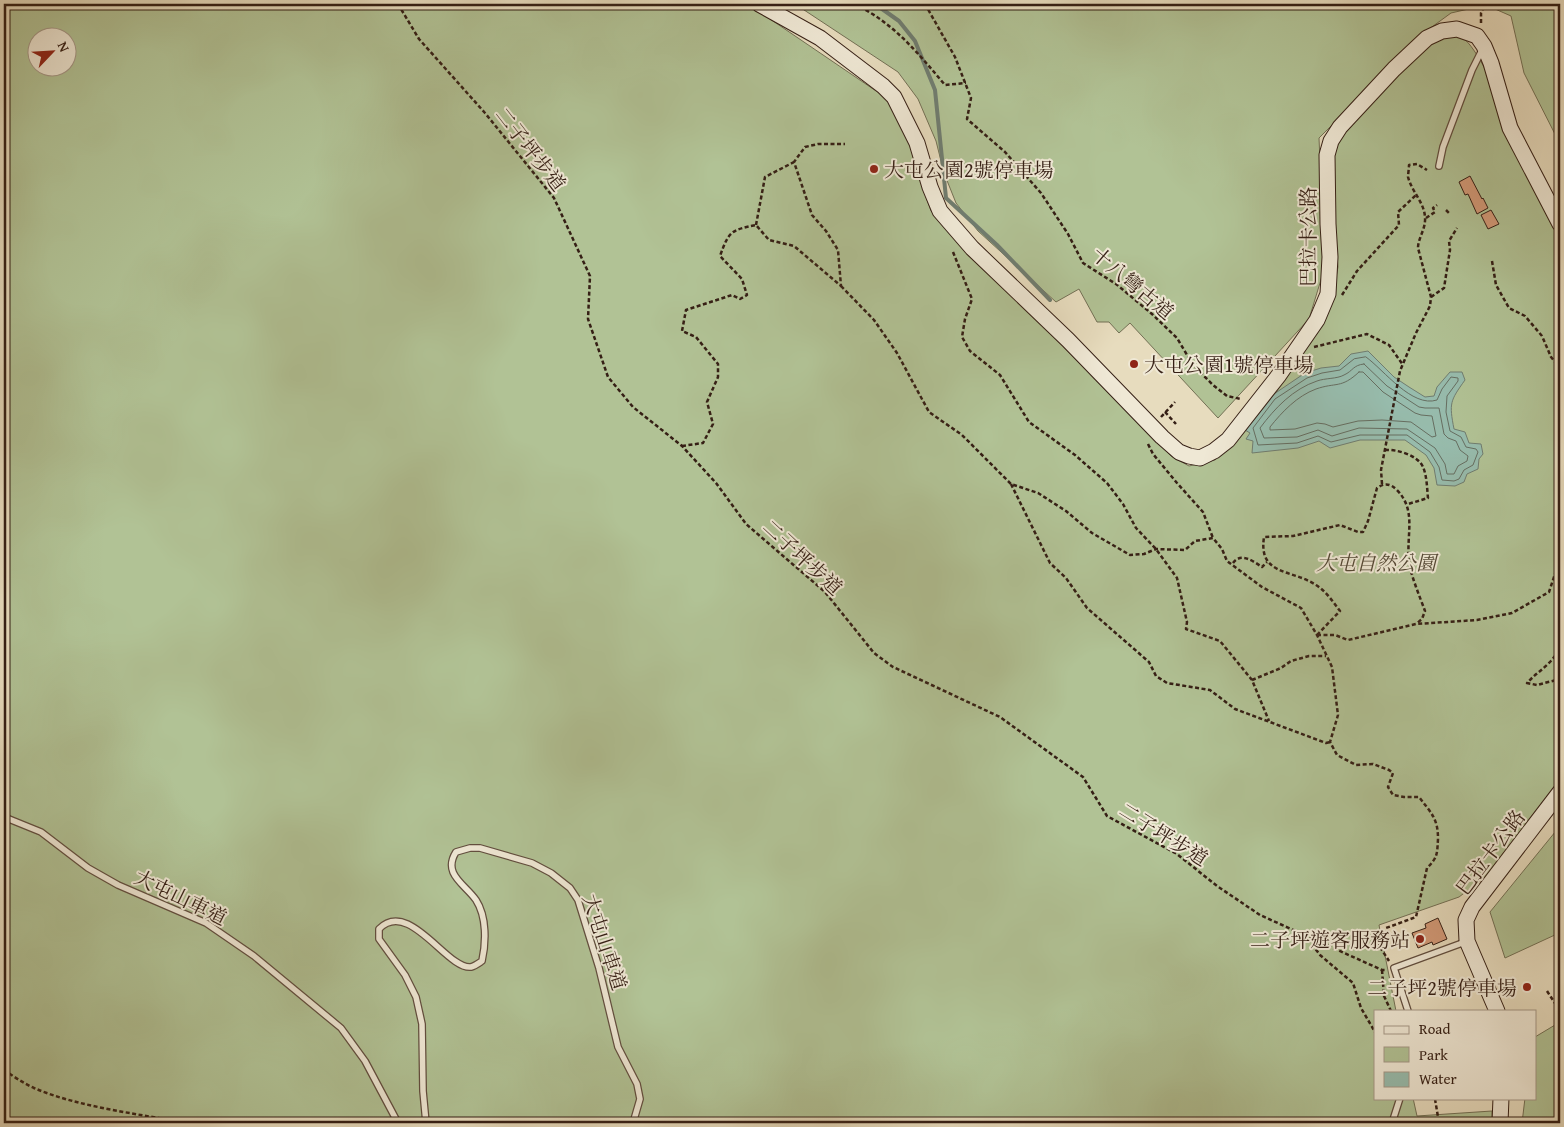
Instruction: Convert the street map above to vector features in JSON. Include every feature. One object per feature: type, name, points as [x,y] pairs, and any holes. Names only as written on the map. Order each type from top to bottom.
[{"type":"main road","name":"巴拉卡公路","points":[[759,4],[820,38],[883,86],[894,97],[917,143],[930,188],[940,212],[972,248],[1068,340],[1179,452],[1200,458],[1214,451],[1240,427],[1279,376],[1317,320],[1328,294],[1330,257],[1327,155],[1331,141],[1340,127],[1394,69],[1427,38],[1442,31],[1457,28],[1480,41]]},
{"type":"main road","points":[[1480,41],[1491,63],[1510,128],[1560,224]]},
{"type":"main road","name":"巴拉卡公路","points":[[1467,941],[1466,920],[1472,907],[1560,792]]},
{"type":"main road","points":[[1467,941],[1497,1010]]},
{"type":"main road","points":[[1500,1123],[1501,1100]]},
{"type":"lane","points":[[1439,166],[1443,147],[1472,70],[1480,41]]},
{"type":"lane","name":"大屯山車道","points":[[4,817],[41,832],[88,868],[118,885],[206,923],[254,956],[341,1028],[365,1061],[398,1123]]},
{"type":"lane","name":"大屯山車道","points":[[426,1123],[423,1091],[422,1024],[416,997],[405,976],[379,939],[378,929],[385,922],[395,920],[414,927],[462,966],[472,967],[482,961],[485,947],[483,918],[476,901],[452,873],[451,860],[456,852],[470,848],[480,848],[532,863],[551,873],[570,888],[578,900],[600,968],[618,1046],[637,1084],[640,1099],[633,1123]]},
{"type":"lane","points":[[1408,1010],[1394,968],[1467,941]]},
{"type":"lane","points":[[1392,1123],[1399,1100]]},
{"type":"path","name":"二子坪步道","points":[[398,4],[418,39],[485,113],[554,198],[590,276],[588,319],[608,377],[633,407],[682,446],[716,483],[746,524],[825,592],[874,652],[894,667],[1000,717],[1083,777],[1107,816],[1177,854],[1217,886],[1260,915],[1307,938],[1382,970]]},
{"type":"path","points":[[854,4],[872,12],[910,43],[946,85],[966,83]]},
{"type":"path","name":"十八彎古道","points":[[925,4],[955,57],[972,98],[968,119],[1004,152],[1041,193],[1068,234],[1083,263],[1116,284],[1152,314],[1177,338],[1193,365],[1227,396],[1240,400],[1254,394],[1262,396]]},
{"type":"path","points":[[1480,41],[1481,12],[1485,4]]},
{"type":"path","points":[[756,225],[766,177],[794,162],[805,147],[818,144],[845,144]]},
{"type":"path","points":[[794,162],[812,215],[826,231],[838,250],[841,286]]},
{"type":"path","points":[[1382,484],[1381,470],[1400,371],[1430,306],[1431,297],[1419,254],[1418,242],[1422,236],[1425,218],[1420,201],[1408,177],[1409,165],[1417,164],[1427,170]]},
{"type":"path","points":[[1340,298],[1357,271],[1399,225],[1398,212],[1416,195]]},
{"type":"path","points":[[1425,218],[1435,212],[1433,208],[1438,205]]},
{"type":"path","points":[[682,446],[703,443],[713,424],[707,402],[718,376],[718,364],[696,337],[682,331],[686,310],[732,295],[740,299],[747,294],[742,279],[720,256],[725,241],[735,229],[756,225]]},
{"type":"path","points":[[756,225],[769,240],[794,246],[841,286],[874,320],[897,353],[929,412],[962,434],[1011,484],[1050,563],[1066,578],[1087,608],[1149,662],[1156,676],[1167,683],[1210,690],[1235,709],[1326,743],[1330,742]]},
{"type":"path","points":[[1431,297],[1444,288],[1450,250],[1449,241],[1457,228]]},
{"type":"path","points":[[954,252],[972,298],[965,319],[962,337],[970,350],[1000,374],[1029,422],[1075,455],[1107,483],[1123,504],[1136,528],[1156,548],[1177,578],[1187,622],[1186,629],[1220,641],[1252,680],[1269,721]]},
{"type":"path","points":[[1492,261],[1496,285],[1509,308],[1525,316],[1542,336],[1551,357],[1560,368]]},
{"type":"path","points":[[1310,346],[1317,347],[1367,334],[1389,345],[1404,365]]},
{"type":"path","points":[[1175,402],[1143,434],[1154,454],[1177,484],[1203,512],[1213,538],[1222,549],[1227,561],[1233,563],[1262,587],[1301,608],[1317,635],[1332,667],[1338,715],[1330,742],[1338,755],[1356,765],[1373,764],[1389,770],[1393,773],[1388,787],[1393,795],[1420,797],[1436,822],[1438,849],[1433,862],[1427,868],[1416,917],[1386,928],[1388,933],[1376,938],[1389,961]]},
{"type":"path","points":[[1165,412],[1176,424]]},
{"type":"path","points":[[1385,450],[1393,449],[1414,457],[1424,467],[1428,498],[1408,504]]},
{"type":"path","points":[[1011,484],[1038,493],[1066,511],[1092,533],[1130,555],[1144,554],[1156,548],[1185,550],[1195,542],[1213,538]]},
{"type":"path","points":[[1317,635],[1340,611],[1329,596],[1317,585],[1304,578],[1278,570],[1267,562],[1264,554],[1264,537],[1293,536],[1340,525],[1363,532],[1368,521],[1376,488],[1382,484],[1389,484],[1394,487],[1408,504],[1410,521],[1408,561],[1425,611],[1422,619],[1416,624]]},
{"type":"path","points":[[1233,563],[1236,559],[1242,557],[1253,560],[1262,567],[1267,562]]},
{"type":"path","points":[[1317,635],[1335,635],[1348,640],[1416,624],[1477,620],[1512,613],[1549,592],[1557,568],[1560,566]]},
{"type":"path","points":[[1560,651],[1557,652],[1542,671],[1533,676],[1527,683],[1537,686],[1560,679]]},
{"type":"path","points":[[1252,680],[1281,668],[1292,661],[1309,656],[1326,656]]},
{"type":"path","points":[[1307,938],[1320,955],[1353,983],[1361,1008],[1374,1030]]},
{"type":"path","points":[[1391,1010],[1384,996],[1382,970],[1394,968]]},
{"type":"path","points":[[1547,991],[1560,1011]]},
{"type":"path","points":[[4,1070],[33,1088],[54,1095],[94,1106],[187,1123]]},
{"type":"path","points":[[1435,1100],[1439,1123]]},
{"type":"green space","name":"大屯自然公園","points":[[4,4],[748,4],[884,95],[895,111],[911,144],[920,180],[931,211],[976,260],[1171,456],[1189,466],[1215,460],[1231,445],[1332,298],[1338,267],[1334,222],[1334,150],[1344,129],[1429,44],[1453,35],[1461,37],[1471,46],[1482,64],[1560,234],[1560,784],[1492,872],[1459,897],[1379,925],[1396,1010],[1374,1010],[1374,1100],[1413,1100],[1417,1116],[1492,1111],[1492,1123],[4,1123]]},
{"type":"green space","points":[[795,4],[1560,4],[1560,144],[1524,73],[1511,16],[1486,5],[1451,13],[1425,32],[1319,138],[1323,273],[1309,319],[1218,418],[1130,323],[1119,333],[1109,322],[1097,322],[1079,289],[1056,302],[978,231],[956,203],[944,173],[936,141],[918,99],[898,72]]},
{"type":"green space","points":[[1560,826],[1560,939],[1557,934],[1505,958],[1490,912]]},
{"type":"green space","points":[[1560,1022],[1560,1123],[1522,1123],[1525,1100],[1536,1100],[1536,1036]]},
{"type":"water","points":[[1368,351],[1394,377],[1425,397],[1434,396],[1437,387],[1450,372],[1462,372],[1465,380],[1456,393],[1451,408],[1454,429],[1465,432],[1469,443],[1481,444],[1483,454],[1479,459],[1478,469],[1467,474],[1464,482],[1455,486],[1437,485],[1434,468],[1426,455],[1405,440],[1360,440],[1330,448],[1319,441],[1298,448],[1252,453],[1253,441],[1246,439],[1250,433],[1245,430],[1271,396],[1305,373],[1321,368],[1339,366],[1351,354]]},
{"type":"building","points":[[1470,176],[1488,208],[1477,214],[1468,194],[1465,195],[1459,182]]},
{"type":"building","points":[[1491,210],[1499,224],[1488,229],[1481,215]]},
{"type":"building","points":[[1438,918],[1447,939],[1433,945],[1432,942],[1418,948],[1412,933],[1426,928],[1425,924]]},
{"type":"waterway","points":[[875,4],[899,21],[915,41],[935,90],[946,198],[997,245],[1050,300]]},
{"type":"place","name":"大屯公園2號停車場","points":[[874,169]]},
{"type":"place","name":"大屯公園1號停車場","points":[[1134,364]]},
{"type":"place","name":"二子坪遊客服務站","points":[[1420,939]]},
{"type":"place","name":"二子坪2號停車場","points":[[1527,987]]}]
